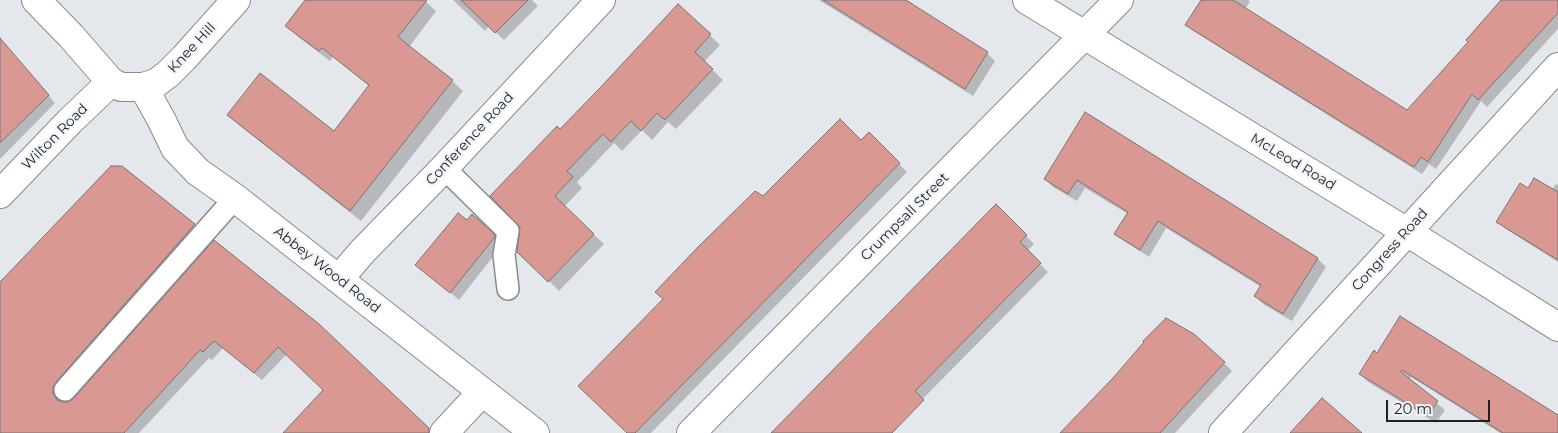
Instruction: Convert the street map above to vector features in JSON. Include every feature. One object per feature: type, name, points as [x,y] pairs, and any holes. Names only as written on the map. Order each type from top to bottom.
[{"type":"street","points":[[36,0],[83,49],[111,82],[121,87],[143,87]]},
{"type":"street","name":"Knee Hill","points":[[143,87],[156,83],[168,74],[236,0]]},
{"type":"street","name":"Conference Road","points":[[338,279],[601,0]]},
{"type":"street","name":"McLeod Road","points":[[1026,0],[1407,232],[1558,327]]},
{"type":"street","name":"Crumpsall Street","points":[[691,433],[1119,0]]},
{"type":"street","name":"Congress Road","points":[[1223,433],[1558,67]]},
{"type":"street","name":"Wilton Road","points":[[0,194],[111,82]]},
{"type":"street","name":"Abbey Wood Road","points":[[143,87],[178,154],[198,172],[235,198],[535,433]]},
{"type":"street","points":[[444,433],[482,392]]},
{"type":"lane","points":[[444,168],[508,231],[504,255],[508,289]]},
{"type":"lane","points":[[65,390],[235,198]]},
{"type":"building","points":[[305,0],[427,0],[398,37],[453,80],[350,211],[227,115],[260,73],[334,131],[369,85],[322,48],[319,51],[285,26]]},
{"type":"building","points":[[461,0],[528,0],[495,33]]},
{"type":"building","points":[[823,0],[906,0],[988,52],[965,89]]},
{"type":"building","points":[[1201,0],[1233,0],[1407,110],[1468,42],[1466,40],[1501,0],[1558,0],[1558,13],[1478,100],[1472,94],[1428,162],[1421,157],[1414,167],[1185,25]]},
{"type":"building","points":[[678,4],[711,34],[695,52],[713,69],[665,120],[657,113],[641,131],[631,121],[611,142],[603,134],[567,171],[573,177],[555,196],[594,234],[548,282],[517,252],[520,227],[490,196],[557,126],[560,129]]},
{"type":"building","points":[[0,38],[49,95],[0,143]]},
{"type":"building","points":[[1085,112],[1318,258],[1283,314],[1254,296],[1261,285],[1158,221],[1140,250],[1114,234],[1128,212],[1077,180],[1068,194],[1044,179]]},
{"type":"building","points":[[840,119],[861,140],[869,132],[900,163],[635,433],[627,433],[578,386],[663,299],[655,292],[698,247],[755,191],[763,196]]},
{"type":"building","points":[[111,166],[122,166],[195,224],[56,382],[53,387],[53,393],[57,400],[68,402],[74,398],[214,240],[319,324],[429,428],[429,433],[283,433],[323,390],[278,347],[254,373],[214,341],[203,352],[200,350],[124,433],[0,433],[0,282]]},
{"type":"building","points":[[1534,178],[1558,192],[1558,260],[1496,222],[1520,183],[1528,188]]},
{"type":"building","points":[[996,204],[1027,235],[1020,242],[1041,263],[915,391],[924,400],[892,433],[771,433]]},
{"type":"building","points":[[458,213],[467,220],[472,214],[495,235],[450,293],[415,265]]},
{"type":"building","points":[[1400,316],[1558,415],[1558,433],[1503,433],[1402,370],[1401,372],[1438,401],[1428,416],[1359,374],[1374,350],[1377,353]]},
{"type":"building","points":[[1166,318],[1194,334],[1225,362],[1160,433],[1060,433],[1113,378],[1143,341]]},
{"type":"building","points":[[1322,398],[1362,433],[1290,433]]}]
